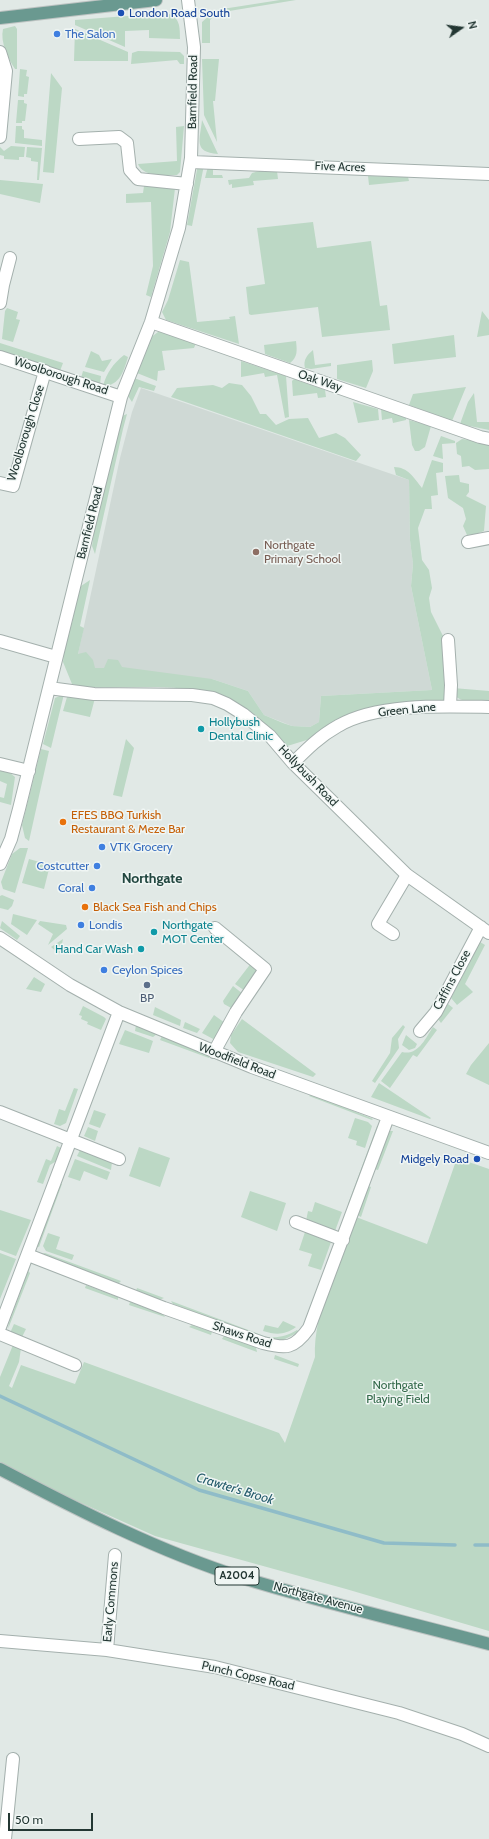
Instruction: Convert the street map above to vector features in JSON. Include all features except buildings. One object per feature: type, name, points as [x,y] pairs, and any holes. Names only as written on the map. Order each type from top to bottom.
[{"type":"main road","points":[[0,18],[156,0]]},
{"type":"main road","name":"Northgate Avenue","points":[[0,1469],[151,1544],[243,1578],[489,1644]]},
{"type":"street","name":"Barnfield Road","points":[[0,864],[11,839],[29,771],[121,397],[151,322],[179,228],[191,162],[194,48],[188,0]]},
{"type":"street","points":[[0,52],[6,71],[0,137]]},
{"type":"street","points":[[79,139],[119,137],[127,143],[130,170],[138,179],[187,184]]},
{"type":"street","name":"Five Acres","points":[[191,162],[489,174]]},
{"type":"street","points":[[0,303],[10,258]]},
{"type":"street","name":"Oak Way","points":[[151,322],[489,439]]},
{"type":"street","name":"Woolborough Road","points":[[0,356],[121,397]]},
{"type":"street","name":"Woolborough Close","points":[[0,483],[13,486],[45,370]]},
{"type":"street","points":[[468,542],[489,538]]},
{"type":"street","points":[[448,640],[451,685],[450,706]]},
{"type":"street","points":[[0,641],[56,658]]},
{"type":"street","name":"Hollybush Road","points":[[49,688],[94,694],[170,694],[213,698],[227,704],[259,726],[293,763],[407,875],[485,930]]},
{"type":"street","name":"Green Lane","points":[[293,763],[317,739],[339,725],[363,716],[399,708],[450,706],[489,707]]},
{"type":"street","points":[[0,764],[29,771]]},
{"type":"street","points":[[393,934],[378,924],[407,875]]},
{"type":"street","points":[[214,1052],[236,1012],[265,969],[215,928]]},
{"type":"street","name":"Caffins Close","points":[[420,1031],[436,1012],[485,930]]},
{"type":"street","name":"Woodfield Road","points":[[0,938],[70,985],[119,1012],[214,1052],[489,1153]]},
{"type":"street","points":[[0,1327],[119,1012]]},
{"type":"street","points":[[0,1112],[119,1159]]},
{"type":"street","name":"Shaws Road","points":[[28,1254],[164,1308],[277,1346],[290,1345],[300,1341],[309,1328],[388,1117]]},
{"type":"street","points":[[296,1222],[343,1240]]},
{"type":"street","points":[[0,1334],[75,1365]]},
{"type":"street","name":"Early Commons","points":[[107,1650],[115,1554]]},
{"type":"street","name":"Punch Copse Road","points":[[0,1641],[143,1654],[215,1667],[348,1699],[399,1713],[462,1734],[489,1746]]},
{"type":"street","points":[[5,1839],[13,1759]]},
{"type":"shaded area","name":"Northgate Primary School","points":[[141,388],[409,480],[410,540],[413,564],[411,586],[432,690],[321,696],[319,722],[310,727],[292,726],[264,715],[248,691],[212,679],[81,679],[78,654],[120,458],[132,412]]},
{"type":"green space","points":[[280,0],[296,0],[217,13],[210,20],[210,43],[202,43],[202,22],[216,10]]},
{"type":"green space","points":[[166,13],[177,20],[180,30],[180,39],[149,38],[149,30],[125,31],[125,47],[75,25],[75,20]]},
{"type":"green space","points":[[15,26],[17,29],[17,69],[15,69],[7,55],[2,34],[3,29]]},
{"type":"green space","points":[[75,29],[128,52],[128,61],[74,61]]},
{"type":"green space","points":[[138,51],[180,52],[184,56],[184,64],[180,64],[177,60],[131,64],[132,53]]},
{"type":"green space","points":[[202,59],[219,59],[215,101],[213,101],[217,142],[204,115]]},
{"type":"green space","points":[[20,69],[27,70],[26,76],[29,77],[27,94],[24,94],[24,97],[18,96]]},
{"type":"green space","points":[[51,73],[62,88],[54,173],[43,172]]},
{"type":"green space","points":[[18,100],[24,100],[24,103],[27,104],[25,121],[22,121],[22,123],[16,123]]},
{"type":"green space","points":[[202,120],[218,154],[210,153],[201,148],[200,139]]},
{"type":"green space","points":[[16,126],[22,126],[22,129],[24,130],[24,138],[42,140],[42,146],[15,143]]},
{"type":"green space","points":[[184,126],[180,172],[177,175],[149,173],[141,168],[138,164],[177,161],[176,127]]},
{"type":"green space","points":[[11,146],[25,147],[24,157],[19,157],[19,160],[4,159],[4,156],[0,155],[0,147],[4,151]]},
{"type":"green space","points":[[27,147],[42,148],[39,180],[37,180],[38,162],[31,161],[31,158],[26,157]]},
{"type":"green space","points":[[198,164],[204,165],[192,226],[187,225]]},
{"type":"green space","points":[[213,165],[213,175],[222,175],[223,178],[205,178],[208,166]]},
{"type":"green space","points":[[263,170],[277,171],[278,179],[253,181],[254,185],[232,188],[232,184],[229,185],[228,180],[249,178],[252,173]]},
{"type":"green space","points":[[368,176],[408,177],[409,181],[369,185]]},
{"type":"green space","points":[[0,180],[43,184],[40,203],[0,194]]},
{"type":"green space","points":[[148,184],[175,188],[170,232],[151,297],[146,295],[153,266],[151,202],[126,203],[126,194],[143,193],[144,186]]},
{"type":"green space","points":[[313,222],[317,248],[371,241],[380,306],[387,305],[390,330],[322,337],[318,307],[249,314],[246,287],[265,284],[257,228]]},
{"type":"green space","points":[[180,260],[189,262],[197,322],[230,319],[229,317],[235,316],[239,344],[166,320],[162,312],[168,300]]},
{"type":"green space","points":[[7,308],[18,312],[16,319],[20,320],[13,342],[2,339],[5,311]]},
{"type":"green space","points":[[482,311],[489,320],[489,335],[477,337]]},
{"type":"green space","points":[[158,332],[167,332],[196,343],[194,348],[162,351],[165,370],[158,371],[157,381],[137,373],[150,338]]},
{"type":"green space","points":[[454,335],[456,357],[394,364],[392,344]]},
{"type":"green space","points":[[296,341],[296,356],[290,363],[265,354],[264,345]]},
{"type":"green space","points":[[0,343],[63,363],[60,371],[4,353],[0,351]]},
{"type":"green space","points":[[313,350],[315,365],[331,363],[331,366],[311,369],[305,368],[306,358]]},
{"type":"green space","points":[[91,351],[99,355],[102,361],[112,359],[104,372],[85,367]]},
{"type":"green space","points":[[124,355],[128,357],[120,376],[114,383],[103,386],[111,369]]},
{"type":"green space","points":[[372,360],[373,371],[366,388],[337,379],[337,365]]},
{"type":"green space","points":[[241,361],[286,376],[289,417],[285,418],[277,375],[265,377],[264,373],[241,377]]},
{"type":"green space","points":[[83,371],[101,376],[100,384],[81,378]]},
{"type":"green space","points":[[134,378],[156,386],[154,391],[139,387],[132,402],[128,396]]},
{"type":"green space","points":[[294,379],[325,390],[326,397],[318,398],[317,393],[293,396],[292,381]]},
{"type":"green space","points":[[229,383],[242,385],[251,396],[260,414],[266,414],[276,425],[289,419],[308,418],[319,438],[336,433],[345,438],[361,455],[356,461],[171,397],[177,388],[213,385],[222,388]]},
{"type":"green space","points":[[466,387],[452,421],[409,405],[413,394]]},
{"type":"green space","points":[[474,393],[477,422],[489,422],[489,430],[460,424],[468,402]]},
{"type":"green space","points":[[353,402],[378,409],[379,420],[358,423]]},
{"type":"green space","points":[[381,409],[406,418],[406,420],[393,423],[392,418],[382,420]]},
{"type":"green space","points":[[127,414],[95,554],[92,546],[95,525],[122,416]]},
{"type":"green space","points":[[409,420],[431,426],[425,447],[419,451],[415,451],[412,445]]},
{"type":"green space","points":[[441,436],[455,441],[455,443],[442,444],[443,459],[433,456]]},
{"type":"green space","points":[[462,439],[489,442],[489,469],[475,470],[469,466],[462,467],[461,456],[457,454],[456,443]]},
{"type":"green space","points":[[432,460],[443,463],[443,472],[436,473],[438,495],[431,496],[432,509],[425,509],[418,528],[422,560],[429,570],[432,588],[429,598],[431,612],[444,638],[447,704],[338,720],[310,739],[284,747],[268,727],[251,711],[233,701],[213,694],[171,688],[86,687],[72,684],[63,662],[65,643],[72,623],[79,590],[81,586],[90,580],[80,626],[84,628],[78,654],[86,652],[93,660],[95,668],[104,668],[108,659],[118,660],[122,667],[212,679],[248,691],[264,715],[292,726],[310,727],[319,722],[321,696],[432,690],[411,586],[413,564],[410,540],[409,480],[396,475],[394,467],[399,467],[407,471],[422,488]]},
{"type":"green space","points":[[459,475],[460,482],[469,484],[469,492],[466,496],[486,506],[484,531],[476,534],[467,535],[463,526],[466,519],[463,508],[448,498],[445,476]]},
{"type":"green space","points":[[453,688],[489,691],[489,701],[462,700],[454,695]]},
{"type":"green space","points":[[64,694],[51,748],[43,744],[55,698]]},
{"type":"green space","points":[[67,697],[95,698],[90,717],[63,711]]},
{"type":"green space","points":[[126,739],[134,748],[122,797],[113,795]]},
{"type":"green space","points":[[41,749],[49,751],[29,841],[25,838],[22,825]]},
{"type":"green space","points":[[0,770],[9,772],[15,777],[11,805],[0,802],[0,797],[4,798],[7,784],[0,781]]},
{"type":"green space","points":[[20,848],[28,848],[15,893],[3,889],[1,882],[12,854]]},
{"type":"green space","points":[[29,859],[50,865],[44,889],[22,883]]},
{"type":"green space","points":[[2,895],[14,900],[12,906],[8,910],[0,908],[0,896]]},
{"type":"green space","points":[[13,914],[37,920],[27,935],[11,924]]},
{"type":"green space","points":[[2,921],[20,936],[17,940],[0,928]]},
{"type":"green space","points":[[40,921],[66,925],[67,929],[48,945],[53,934],[38,924]]},
{"type":"green space","points":[[63,939],[60,953],[58,953],[51,947]]},
{"type":"green space","points":[[480,942],[485,945],[465,984],[473,992],[457,1005],[451,998]]},
{"type":"green space","points":[[252,962],[257,971],[245,991],[235,984]]},
{"type":"green space","points":[[34,977],[45,984],[41,992],[26,989]]},
{"type":"green space","points":[[233,986],[243,994],[233,1009],[224,1004],[223,1001]]},
{"type":"green space","points":[[448,1004],[453,1008],[441,1023],[438,1019]]},
{"type":"green space","points":[[83,1006],[106,1019],[101,1030],[87,1024],[88,1022],[81,1019],[82,1016],[79,1015]]},
{"type":"green space","points":[[155,1007],[181,1020],[180,1026],[153,1015]]},
{"type":"green space","points":[[214,1015],[225,1023],[215,1040],[202,1033]]},
{"type":"green space","points":[[242,1019],[316,1074],[313,1077],[238,1052],[230,1043],[231,1035]]},
{"type":"green space","points":[[185,1022],[200,1029],[197,1033],[183,1028]]},
{"type":"green space","points":[[136,1025],[157,1034],[153,1037],[135,1031]]},
{"type":"green space","points":[[403,1025],[405,1027],[398,1039],[399,1048],[375,1083],[372,1081],[390,1053],[392,1038]]},
{"type":"green space","points":[[433,1027],[437,1030],[417,1057],[413,1055],[390,1088],[381,1081],[402,1052],[408,1053],[417,1049]]},
{"type":"green space","points":[[125,1030],[153,1041],[149,1053],[119,1044]]},
{"type":"green space","points":[[406,1035],[417,1044],[415,1048],[409,1050],[402,1045]]},
{"type":"green space","points":[[162,1036],[210,1056],[209,1058],[160,1040]]},
{"type":"green space","points":[[489,1043],[489,1085],[466,1074],[471,1065]]},
{"type":"green space","points":[[379,1083],[431,1118],[430,1119],[371,1097]]},
{"type":"green space","points":[[74,1088],[78,1089],[66,1123],[60,1126],[54,1124],[59,1109],[65,1111]]},
{"type":"green space","points":[[311,1094],[373,1119],[372,1120],[309,1096]]},
{"type":"green space","points":[[94,1110],[106,1114],[100,1128],[89,1124]]},
{"type":"green space","points":[[355,1118],[368,1122],[372,1126],[365,1148],[356,1145],[357,1141],[348,1138]]},
{"type":"green space","points":[[377,1126],[379,1129],[350,1205],[348,1204]]},
{"type":"green space","points":[[88,1127],[98,1131],[95,1141],[84,1136]]},
{"type":"green space","points":[[389,1131],[393,1131],[378,1170],[374,1169]]},
{"type":"green space","points":[[57,1146],[61,1148],[58,1160],[50,1165],[43,1184],[37,1182],[46,1159],[51,1161]]},
{"type":"green space","points":[[139,1147],[170,1158],[160,1187],[129,1176]]},
{"type":"green space","points":[[81,1148],[112,1162],[111,1170],[77,1156]]},
{"type":"green space","name":"Northgate Playing Field","points":[[457,1158],[489,1169],[489,1631],[346,1589],[155,1536],[68,1497],[0,1462],[0,1377],[13,1345],[21,1348],[19,1362],[9,1386],[12,1388],[21,1365],[75,1384],[84,1362],[279,1433],[285,1443],[315,1357],[318,1322],[323,1304],[335,1268],[356,1217],[427,1244]]},
{"type":"green space","points":[[75,1159],[110,1172],[107,1180],[84,1171],[80,1181],[68,1177]]},
{"type":"green space","points":[[60,1183],[62,1184],[39,1247],[36,1246]]},
{"type":"green space","points":[[368,1186],[371,1187],[361,1217],[357,1215]]},
{"type":"green space","points":[[250,1191],[286,1203],[277,1231],[241,1217]]},
{"type":"green space","points":[[315,1202],[342,1212],[335,1231],[306,1221],[308,1211],[312,1212]]},
{"type":"green space","points":[[0,1210],[31,1220],[16,1256],[0,1250]]},
{"type":"green space","points":[[305,1232],[331,1242],[321,1270],[308,1266],[312,1254],[299,1250]]},
{"type":"green space","points":[[48,1233],[60,1237],[56,1249],[74,1255],[72,1260],[46,1251],[43,1246]]},
{"type":"green space","points":[[0,1253],[16,1259],[0,1299]]},
{"type":"green space","points":[[45,1253],[121,1281],[118,1284],[41,1254]]},
{"type":"green space","points":[[28,1271],[30,1273],[8,1329],[9,1323]]},
{"type":"green space","points":[[86,1285],[118,1297],[118,1300],[85,1288]]},
{"type":"green space","points":[[137,1288],[164,1298],[159,1300],[136,1291]]},
{"type":"green space","points":[[171,1301],[267,1337],[283,1336],[297,1330],[299,1332],[281,1341],[267,1339],[173,1304]]},
{"type":"green space","points":[[130,1302],[163,1314],[165,1317],[129,1305]]},
{"type":"green space","points":[[283,1321],[296,1327],[288,1332],[280,1334],[263,1331],[265,1325],[278,1328]]},
{"type":"green space","points":[[14,1324],[26,1329],[22,1337],[10,1333]]},
{"type":"green space","points":[[192,1325],[212,1332],[211,1335],[189,1327]]},
{"type":"green space","points":[[224,1336],[256,1347],[257,1352],[222,1339]]},
{"type":"green space","points":[[275,1355],[299,1364],[298,1367],[274,1359]]},
{"type":"waterway","name":"Crawter's Brook","points":[[0,1396],[199,1490],[384,1543],[455,1545]]},
{"type":"waterway","name":"Crawter's Brook","points":[[475,1545],[489,1545]]},
{"type":"place","name":"London Road South","points":[[121,13]]},
{"type":"place","name":"The Salon","points":[[57,34]]},
{"type":"place","name":"Northgate Primary School","points":[[256,552]]},
{"type":"place","name":"Hollybush Dental Clinic","points":[[201,729]]},
{"type":"place","name":"EFES BBQ Turkish Restaurant & Meze Bar","points":[[63,822]]},
{"type":"place","name":"VTK Grocery","points":[[102,847]]},
{"type":"place","name":"Costcutter","points":[[97,866]]},
{"type":"place","name":"Coral","points":[[92,888]]},
{"type":"place","name":"Black Sea Fish and Chips","points":[[85,907]]},
{"type":"place","name":"Londis","points":[[81,925]]},
{"type":"place","name":"Northgate MOT Center","points":[[154,932]]},
{"type":"place","name":"Hand Car Wash","points":[[141,949]]},
{"type":"place","name":"Ceylon Spices","points":[[104,970]]},
{"type":"place","name":"BP","points":[[147,985]]},
{"type":"place","name":"Midgely Road","points":[[477,1159]]},
{"type":"district","name":"Northgate","points":[[152,879]]}]
